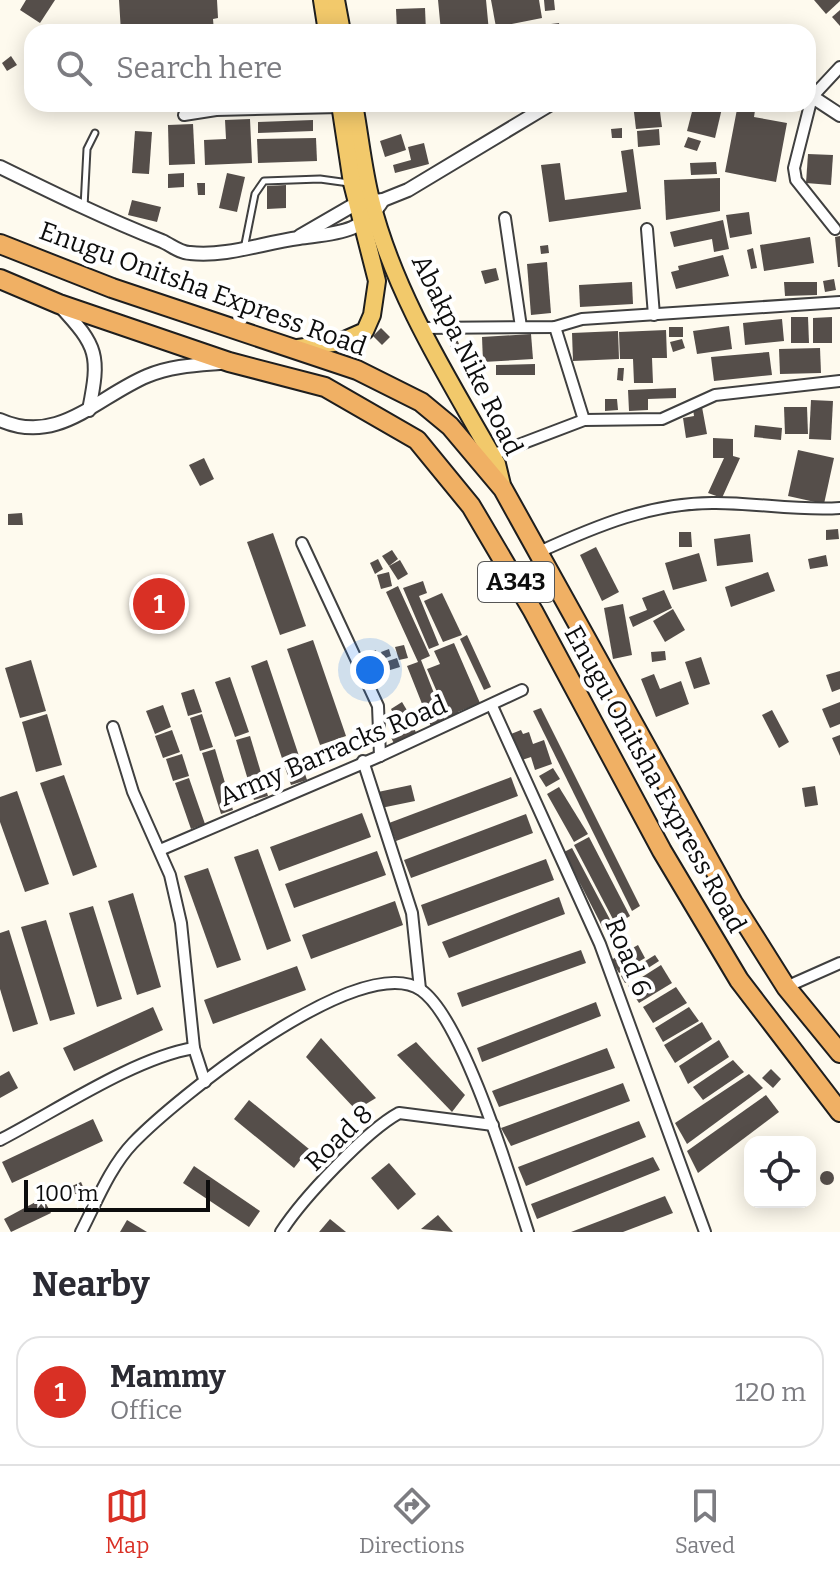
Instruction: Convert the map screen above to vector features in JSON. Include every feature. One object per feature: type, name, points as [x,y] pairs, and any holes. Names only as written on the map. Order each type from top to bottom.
[{"type":"highway","name":"Enugu Onitsha Express Road","points":[[0,244],[112,288],[357,370],[421,402],[450,426],[503,489],[733,903],[786,987],[840,1053]]},
{"type":"highway","name":"Enugu Onitsha Express Road","points":[[0,279],[59,304],[229,362],[325,387],[417,440],[471,506],[533,611],[716,944],[766,1018],[840,1112]]},
{"type":"main road","points":[[322,0],[326,24]]},
{"type":"main road","points":[[336,0],[340,24]]},
{"type":"main road","name":"Abakpa Nike Road","points":[[346,112],[352,183],[369,213],[421,328],[492,455],[503,489]]},
{"type":"main road","name":"Abakpa Nike Road","points":[[347,112],[369,213]]},
{"type":"main road","points":[[289,349],[332,345],[365,331],[372,315],[377,281],[369,213]]},
{"type":"street","points":[[816,89],[840,67]]},
{"type":"street","points":[[816,99],[840,115]]},
{"type":"street","points":[[184,115],[203,112]]},
{"type":"street","points":[[297,238],[337,234],[538,112]]},
{"type":"street","points":[[806,112],[794,168],[796,180],[835,229]]},
{"type":"street","points":[[0,167],[186,253],[244,250],[297,238],[369,213]]},
{"type":"street","points":[[505,218],[521,327]]},
{"type":"street","points":[[647,229],[654,315]]},
{"type":"street","points":[[421,328],[555,327],[582,319],[840,302]]},
{"type":"street","points":[[59,304],[91,340],[97,373],[89,410]]},
{"type":"street","points":[[555,327],[584,420]]},
{"type":"street","points":[[0,420],[32,429],[52,427],[160,371],[229,362]]},
{"type":"street","points":[[492,455],[584,420],[662,419],[715,395],[840,381]]},
{"type":"street","points":[[539,552],[600,524],[656,508],[715,503],[781,509],[840,508]]},
{"type":"street","points":[[302,543],[378,706],[380,756]]},
{"type":"street","name":"Army Barracks Road","points":[[160,850],[380,756],[522,690]]},
{"type":"street","name":"Road 6","points":[[492,706],[600,944],[705,1232]]},
{"type":"street","points":[[113,727],[133,792],[160,850],[181,923],[194,1048],[205,1082]]},
{"type":"street","points":[[363,761],[412,913],[420,989],[448,1026],[493,1125],[528,1232]]},
{"type":"street","points":[[786,987],[840,963]]},
{"type":"street","points":[[81,1232],[131,1145],[205,1082],[285,1026],[354,989],[380,982],[400,982],[420,989]]},
{"type":"street","points":[[0,1140],[134,1069],[174,1051],[194,1048]]},
{"type":"street","name":"Road 8","points":[[281,1232],[309,1197],[373,1132],[399,1113],[493,1125]]},
{"type":"lane","points":[[84,208],[87,149],[95,133]]},
{"type":"lane","points":[[244,250],[255,194],[264,181],[320,179],[352,183]]},
{"type":"building","points":[[26,0],[55,0],[40,23],[20,10]]},
{"type":"building","points":[[119,0],[217,0],[218,18],[213,19],[213,24],[120,24]]},
{"type":"building","points":[[438,0],[486,0],[488,24],[440,24]]},
{"type":"building","points":[[491,0],[539,0],[542,18],[495,24]]},
{"type":"building","points":[[544,0],[554,0],[555,10],[545,11]]},
{"type":"building","points":[[814,0],[840,0],[840,1],[826,14]]},
{"type":"building","points":[[425,8],[426,24],[397,24],[396,9]]},
{"type":"building","points":[[840,10],[840,26],[832,17]]},
{"type":"building","points":[[11,56],[17,65],[7,71],[2,63]]},
{"type":"building","points":[[634,112],[660,112],[662,127],[636,129]]},
{"type":"building","points":[[692,112],[721,112],[715,138],[687,131]]},
{"type":"building","points":[[736,112],[755,112],[754,117],[787,123],[776,182],[725,172]]},
{"type":"building","points":[[250,119],[252,163],[205,165],[204,140],[226,139],[225,120]]},
{"type":"building","points":[[313,120],[313,131],[258,133],[258,122]]},
{"type":"building","points":[[193,124],[195,164],[169,165],[168,125]]},
{"type":"building","points":[[622,128],[622,138],[612,138],[611,129]]},
{"type":"building","points":[[659,129],[660,145],[638,147],[637,131]]},
{"type":"building","points":[[135,131],[152,132],[149,174],[132,173]]},
{"type":"building","points":[[401,134],[406,150],[385,157],[380,141]]},
{"type":"building","points":[[688,137],[701,141],[697,151],[684,147]]},
{"type":"building","points":[[316,138],[317,161],[258,163],[257,139]]},
{"type":"building","points":[[424,143],[429,164],[395,173],[393,165],[411,160],[408,147]]},
{"type":"building","points":[[633,149],[641,209],[549,222],[541,165],[560,163],[565,200],[627,192],[621,151]]},
{"type":"building","points":[[808,154],[833,155],[831,185],[806,183]]},
{"type":"building","points":[[716,162],[717,174],[691,175],[690,163]]},
{"type":"building","points":[[184,173],[184,187],[168,188],[168,174]]},
{"type":"building","points":[[227,173],[245,177],[237,212],[219,208]]},
{"type":"building","points":[[720,178],[720,211],[666,220],[664,180]]},
{"type":"building","points":[[197,183],[205,183],[205,195],[198,195]]},
{"type":"building","points":[[286,185],[286,208],[267,209],[267,186]]},
{"type":"building","points":[[132,200],[161,207],[157,222],[128,215]]},
{"type":"building","points":[[749,212],[752,234],[730,238],[726,215]]},
{"type":"building","points":[[723,220],[729,249],[714,252],[712,239],[674,247],[670,232]]},
{"type":"building","points":[[840,236],[840,267],[838,267],[835,237]]},
{"type":"building","points":[[810,237],[814,263],[764,271],[760,245]]},
{"type":"building","points":[[548,245],[549,253],[541,254],[540,246]]},
{"type":"building","points":[[753,248],[757,268],[751,269],[747,250]]},
{"type":"building","points":[[723,255],[729,276],[676,289],[671,272],[679,270],[678,266]]},
{"type":"building","points":[[547,262],[551,313],[531,315],[527,264]]},
{"type":"building","points":[[496,268],[499,280],[485,284],[481,271]]},
{"type":"building","points":[[834,279],[836,290],[825,292],[823,281]]},
{"type":"building","points":[[632,282],[633,304],[580,307],[579,285]]},
{"type":"building","points":[[784,282],[817,282],[817,295],[785,296]]},
{"type":"building","points":[[791,317],[808,317],[809,343],[791,343]]},
{"type":"building","points":[[832,317],[832,343],[813,343],[813,318]]},
{"type":"building","points":[[782,319],[784,341],[745,345],[743,323]]},
{"type":"building","points":[[729,326],[732,349],[697,354],[693,331]]},
{"type":"building","points":[[669,327],[683,327],[683,337],[669,337]]},
{"type":"building","points":[[381,328],[390,337],[382,345],[373,336]]},
{"type":"building","points":[[666,330],[667,358],[652,358],[653,383],[634,383],[633,359],[620,359],[619,332]]},
{"type":"building","points":[[618,331],[619,359],[573,361],[572,333]]},
{"type":"building","points":[[531,334],[533,359],[483,362],[482,337]]},
{"type":"building","points":[[457,339],[461,349],[453,352],[449,343]]},
{"type":"building","points":[[682,339],[685,348],[673,352],[670,342]]},
{"type":"building","points":[[820,348],[821,373],[780,374],[779,349]]},
{"type":"building","points":[[769,352],[772,375],[714,381],[711,357]]},
{"type":"building","points":[[535,364],[535,375],[496,375],[496,365]]},
{"type":"building","points":[[618,368],[624,368],[623,381],[617,380]]},
{"type":"building","points":[[676,388],[676,398],[648,399],[648,410],[629,411],[628,390]]},
{"type":"building","points":[[605,399],[617,399],[618,410],[605,411]]},
{"type":"building","points":[[811,400],[833,401],[831,440],[809,439]]},
{"type":"building","points":[[702,407],[707,434],[686,438],[683,418],[694,416],[693,409]]},
{"type":"building","points":[[784,407],[807,407],[808,434],[785,434]]},
{"type":"building","points":[[755,425],[782,428],[781,440],[754,437]]},
{"type":"building","points":[[713,438],[733,439],[733,456],[740,458],[722,498],[708,493],[724,458],[713,458]]},
{"type":"building","points":[[798,450],[834,458],[824,504],[788,496]]},
{"type":"building","points":[[204,458],[214,479],[200,486],[189,465]]},
{"type":"building","points":[[22,513],[23,525],[8,525],[8,514]]},
{"type":"building","points":[[838,529],[839,539],[826,540],[826,530]]},
{"type":"building","points":[[679,532],[691,532],[692,547],[679,547]]},
{"type":"building","points":[[273,533],[306,626],[280,635],[247,542]]},
{"type":"building","points":[[750,534],[753,562],[717,566],[714,539]]},
{"type":"building","points":[[596,547],[619,592],[602,601],[580,555]]},
{"type":"building","points":[[392,550],[398,559],[389,566],[382,556]]},
{"type":"building","points":[[699,553],[707,581],[673,590],[665,563]]},
{"type":"building","points":[[826,555],[828,566],[810,569],[808,559]]},
{"type":"building","points":[[378,559],[383,569],[375,574],[370,563]]},
{"type":"building","points":[[400,560],[408,574],[398,580],[389,566]]},
{"type":"building","points":[[389,572],[392,586],[381,589],[377,575]]},
{"type":"building","points":[[768,572],[775,591],[731,607],[725,587]]},
{"type":"building","points":[[423,581],[427,593],[419,596],[439,645],[429,649],[403,588]]},
{"type":"building","points":[[398,586],[430,656],[421,660],[446,724],[432,729],[407,666],[418,662],[386,592]]},
{"type":"building","points":[[664,590],[672,608],[633,627],[629,617],[647,610],[642,598]]},
{"type":"building","points":[[442,593],[462,635],[443,642],[424,601]]},
{"type":"building","points":[[623,604],[632,655],[613,659],[604,608]]},
{"type":"building","points":[[673,609],[685,630],[665,642],[653,621]]},
{"type":"building","points":[[467,635],[491,687],[484,690],[460,639]]},
{"type":"building","points":[[313,640],[346,736],[320,745],[287,649]]},
{"type":"building","points":[[454,643],[480,703],[458,712],[460,717],[450,722],[427,669],[440,664],[434,651]]},
{"type":"building","points":[[404,645],[408,658],[399,660],[395,647]]},
{"type":"building","points":[[389,649],[391,656],[383,659],[381,652]]},
{"type":"building","points":[[376,650],[378,663],[371,665],[368,652]]},
{"type":"building","points":[[665,651],[666,660],[652,662],[651,652]]},
{"type":"building","points":[[701,657],[710,684],[694,689],[685,662]]},
{"type":"building","points":[[397,658],[400,667],[387,671],[385,662]]},
{"type":"building","points":[[31,660],[46,711],[20,718],[5,668]]},
{"type":"building","points":[[267,660],[307,780],[291,785],[251,666]]},
{"type":"building","points":[[840,671],[840,689],[832,692],[826,675]]},
{"type":"building","points":[[654,674],[660,689],[681,681],[689,704],[656,717],[641,679]]},
{"type":"building","points":[[230,677],[249,732],[235,737],[215,682]]},
{"type":"building","points":[[194,689],[202,712],[188,716],[181,693]]},
{"type":"building","points":[[402,702],[408,712],[396,719],[391,709]]},
{"type":"building","points":[[840,702],[840,724],[830,728],[822,709]]},
{"type":"building","points":[[163,705],[171,727],[155,734],[146,711]]},
{"type":"building","points":[[541,708],[640,906],[632,911],[533,711]]},
{"type":"building","points":[[772,710],[789,742],[779,748],[762,715]]},
{"type":"building","points":[[47,714],[62,765],[36,772],[22,722]]},
{"type":"building","points":[[202,714],[213,747],[200,751],[190,718]]},
{"type":"building","points":[[406,717],[411,725],[405,729],[400,720]]},
{"type":"building","points":[[414,728],[418,737],[395,746],[391,737]]},
{"type":"building","points":[[172,730],[180,752],[163,758],[155,736]]},
{"type":"building","points":[[521,730],[523,734],[529,732],[533,744],[544,740],[552,764],[535,770],[531,757],[519,761],[511,734]]},
{"type":"building","points":[[840,735],[840,756],[832,738]]},
{"type":"building","points":[[250,736],[268,796],[254,800],[236,740]]},
{"type":"building","points":[[215,749],[233,810],[221,814],[202,753]]},
{"type":"building","points":[[182,754],[189,776],[173,781],[166,759]]},
{"type":"building","points":[[553,768],[560,779],[546,787],[539,776]]},
{"type":"building","points":[[64,775],[97,867],[73,876],[40,783]]},
{"type":"building","points":[[511,777],[518,796],[396,841],[389,823]]},
{"type":"building","points":[[189,778],[205,824],[191,829],[175,783]]},
{"type":"building","points":[[411,785],[415,801],[381,808],[378,792]]},
{"type":"building","points":[[815,786],[818,805],[805,807],[802,788]]},
{"type":"building","points":[[559,787],[588,834],[574,842],[547,794]]},
{"type":"building","points":[[17,791],[49,884],[25,892],[0,822],[0,797]]},
{"type":"building","points":[[362,813],[371,837],[279,871],[270,847]]},
{"type":"building","points":[[526,814],[533,833],[411,878],[404,860]]},
{"type":"building","points":[[589,837],[630,916],[616,925],[574,845]]},
{"type":"building","points":[[572,848],[614,927],[605,932],[564,852]]},
{"type":"building","points":[[258,849],[291,941],[267,950],[234,857]]},
{"type":"building","points":[[377,851],[386,875],[294,908],[285,884]]},
{"type":"building","points":[[546,859],[554,880],[428,926],[421,905]]},
{"type":"building","points":[[208,868],[241,960],[217,968],[184,876]]},
{"type":"building","points":[[133,893],[161,987],[137,995],[108,901]]},
{"type":"building","points":[[559,897],[565,914],[449,958],[442,942]]},
{"type":"building","points":[[395,901],[403,925],[311,959],[302,935]]},
{"type":"building","points":[[93,906],[122,999],[97,1007],[69,913]]},
{"type":"building","points":[[46,920],[75,1014],[50,1021],[21,927]]},
{"type":"building","points":[[9,930],[38,1024],[13,1032],[0,989],[0,933]]},
{"type":"building","points":[[638,945],[645,958],[619,973],[611,960]]},
{"type":"building","points":[[581,950],[586,963],[462,1007],[457,993]]},
{"type":"building","points":[[655,955],[659,961],[625,983],[621,976]]},
{"type":"building","points":[[661,965],[672,983],[639,1003],[628,986]]},
{"type":"building","points":[[297,966],[306,990],[213,1024],[204,1000]]},
{"type":"building","points":[[676,987],[687,1003],[653,1023],[643,1007]]},
{"type":"building","points":[[596,1002],[601,1016],[482,1062],[477,1048]]},
{"type":"building","points":[[153,1007],[163,1030],[74,1071],[63,1048]]},
{"type":"building","points":[[689,1007],[699,1021],[663,1042],[655,1028]]},
{"type":"building","points":[[702,1022],[712,1039],[675,1063],[664,1045]]},
{"type":"building","points":[[321,1038],[376,1098],[356,1110],[306,1057]]},
{"type":"building","points":[[719,1040],[729,1057],[688,1084],[679,1066]]},
{"type":"building","points":[[416,1042],[465,1095],[452,1112],[397,1055]]},
{"type":"building","points":[[607,1048],[615,1068],[499,1107],[492,1091]]},
{"type":"building","points":[[733,1060],[744,1072],[703,1100],[693,1087]]},
{"type":"building","points":[[771,1069],[781,1079],[773,1088],[762,1078]]},
{"type":"building","points":[[9,1071],[18,1088],[0,1098],[0,1076]]},
{"type":"building","points":[[749,1074],[763,1088],[687,1144],[675,1123]]},
{"type":"building","points":[[623,1083],[630,1101],[511,1146],[501,1128]]},
{"type":"building","points":[[766,1095],[779,1112],[698,1173],[687,1151]]},
{"type":"building","points":[[249,1100],[309,1149],[294,1168],[234,1119]]},
{"type":"building","points":[[93,1119],[103,1141],[12,1183],[2,1162]]},
{"type":"building","points":[[639,1121],[646,1137],[526,1186],[518,1167]]},
{"type":"building","points":[[653,1157],[660,1170],[537,1219],[531,1204]]},
{"type":"building","points":[[389,1163],[416,1194],[398,1210],[371,1178]]},
{"type":"building","points":[[194,1166],[260,1211],[249,1227],[183,1183]]},
{"type":"building","points":[[827,1171],[834,1178],[827,1185],[820,1178]]},
{"type":"building","points":[[81,1182],[84,1189],[75,1194],[72,1186]]},
{"type":"building","points":[[665,1196],[673,1213],[623,1232],[571,1232]]},
{"type":"building","points":[[43,1198],[51,1213],[11,1232],[4,1219]]},
{"type":"building","points":[[438,1215],[453,1232],[421,1229]]},
{"type":"building","points":[[330,1219],[346,1232],[319,1232]]},
{"type":"building","points":[[127,1220],[147,1232],[120,1232]]},
{"type":"place","name":"Mammy","points":[[159,604]]}]
